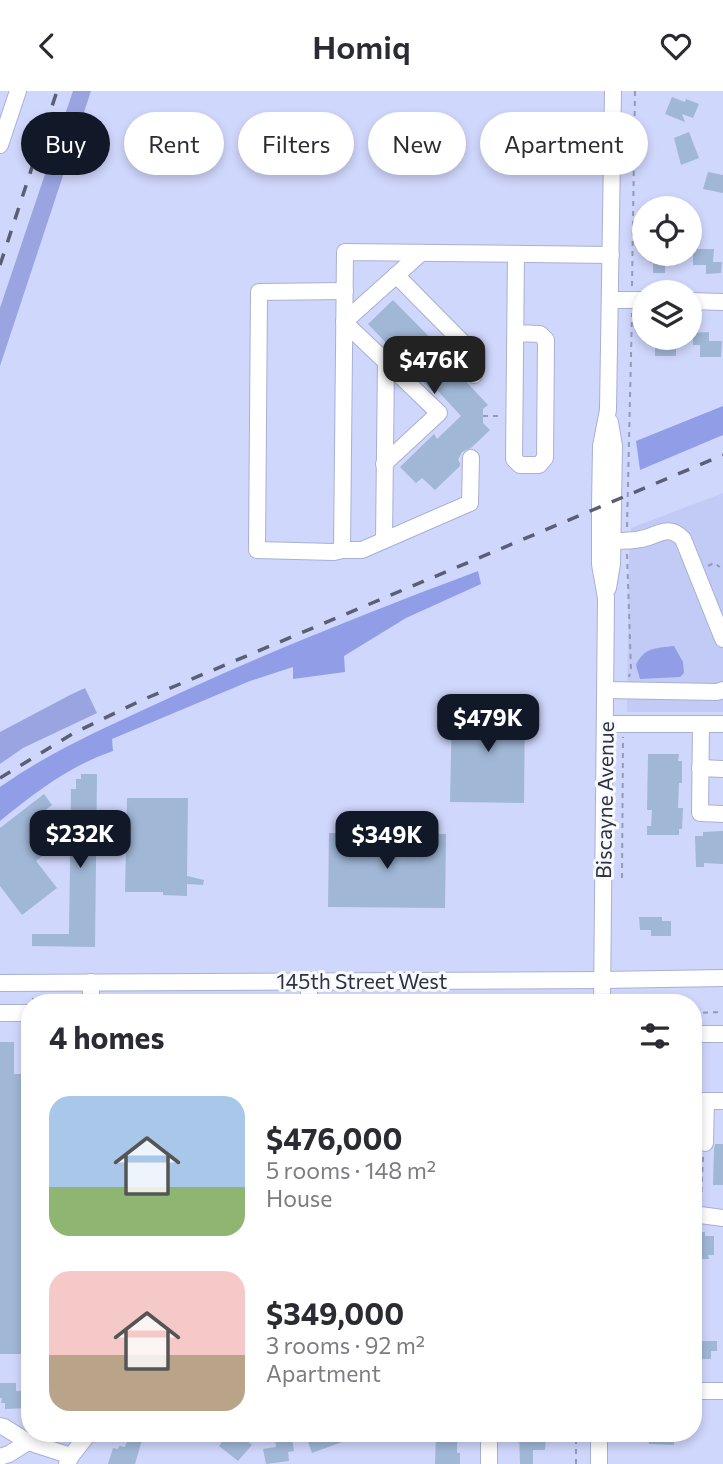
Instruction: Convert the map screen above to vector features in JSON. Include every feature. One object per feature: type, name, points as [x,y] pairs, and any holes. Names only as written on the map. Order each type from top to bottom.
[{"type":"street","points":[[0,145],[18,91]]},
{"type":"street","name":"Biscayne Avenue","points":[[602,994],[606,598],[600,564],[600,519],[601,446],[608,409],[613,91]]},
{"type":"street","points":[[342,549],[345,252],[611,255]]},
{"type":"street","points":[[344,322],[421,253]]},
{"type":"street","points":[[516,254],[514,459],[520,465],[539,465],[545,458],[545,340],[540,334],[516,333]]},
{"type":"street","points":[[396,275],[474,354],[474,375]]},
{"type":"street","points":[[345,291],[259,292],[257,550],[362,550],[470,503],[471,458]]},
{"type":"street","points":[[610,300],[632,300]]},
{"type":"street","points":[[702,301],[723,302]]},
{"type":"street","points":[[344,322],[439,414],[384,464]]},
{"type":"street","points":[[384,540],[386,362]]},
{"type":"street","name":"Biscayne Avenue","points":[[606,598],[612,564],[620,541],[614,446],[608,409]]},
{"type":"street","points":[[620,541],[646,538],[663,531],[678,534],[683,539],[723,639]]},
{"type":"street","points":[[606,690],[723,691]]},
{"type":"street","points":[[605,724],[723,724]]},
{"type":"street","points":[[701,724],[700,813],[723,814]]},
{"type":"street","points":[[700,768],[723,769]]},
{"type":"street","name":"145th Street West","points":[[106,994],[309,980],[723,978]]},
{"type":"street","points":[[309,980],[309,994]]},
{"type":"street","name":"145th Street West","points":[[0,983],[83,994]]},
{"type":"street","points":[[0,1013],[21,1008]]},
{"type":"street","points":[[702,1034],[723,1034]]},
{"type":"street","points":[[705,1143],[707,1101]]},
{"type":"street","points":[[702,1215],[723,1218]]},
{"type":"street","points":[[702,1391],[723,1391]]},
{"type":"street","points":[[0,1426],[21,1438]]},
{"type":"street","points":[[0,1457],[28,1442],[69,1460],[82,1442]]},
{"type":"street","points":[[489,1442],[489,1464]]},
{"type":"street","points":[[598,1464],[599,1442]]},
{"type":"path","points":[[635,91],[638,280]]},
{"type":"path","points":[[625,690],[624,683],[631,674],[631,669],[629,615],[620,541],[634,350]]},
{"type":"path","points":[[483,416],[514,417]]},
{"type":"path","points":[[707,566],[715,563],[720,567]]},
{"type":"path","points":[[622,723],[622,878]]},
{"type":"path","points":[[702,1013],[723,1012]]},
{"type":"path","points":[[702,1160],[705,1143]]},
{"type":"path","points":[[576,1442],[576,1464]]},
{"type":"shaded area","points":[[73,91],[91,91],[84,112],[66,112]]},
{"type":"shaded area","points":[[45,175],[63,175],[0,366],[0,308]]},
{"type":"shaded area","points":[[723,406],[723,435],[640,470],[636,441]]},
{"type":"shaded area","points":[[723,493],[723,712],[627,712],[631,528]]},
{"type":"shaded area","points":[[478,571],[481,584],[406,618],[344,656],[345,672],[293,679],[293,667],[250,681],[112,739],[113,751],[67,772],[0,821],[0,787],[76,742],[274,651]]},
{"type":"shaded area","points":[[674,646],[683,662],[684,673],[680,677],[640,679],[636,665],[643,655],[652,649]]},
{"type":"shaded area","points":[[85,688],[97,713],[23,748],[0,764],[0,732]]},
{"type":"building","points":[[672,97],[699,104],[693,118],[682,114],[685,122],[665,114]]},
{"type":"building","points":[[689,132],[699,158],[681,165],[674,138]]},
{"type":"building","points":[[708,172],[723,175],[723,193],[703,189]]},
{"type":"building","points":[[702,249],[714,249],[713,262],[722,262],[721,273],[706,274],[706,265],[702,265]]},
{"type":"building","points":[[653,266],[665,266],[665,273],[653,273]]},
{"type":"building","points":[[393,300],[461,369],[458,373],[488,405],[483,409],[483,423],[490,430],[471,448],[462,452],[458,460],[460,466],[435,490],[422,478],[416,483],[400,467],[434,434],[437,439],[461,416],[438,391],[435,394],[368,324]]},
{"type":"building","points":[[702,332],[709,332],[709,341],[722,341],[721,357],[700,357]]},
{"type":"building","points":[[655,350],[676,350],[676,356],[655,356]]},
{"type":"building","points":[[452,705],[525,706],[524,803],[450,802]]},
{"type":"building","points":[[648,754],[679,754],[678,761],[682,761],[678,808],[683,808],[679,835],[647,835],[647,826],[651,826],[652,810],[647,810]]},
{"type":"building","points":[[81,774],[97,774],[95,947],[32,946],[32,934],[69,934],[71,789],[76,789],[76,779],[81,779]]},
{"type":"building","points":[[44,794],[52,805],[37,817],[58,844],[36,861],[57,888],[22,915],[0,886],[0,828]]},
{"type":"building","points":[[127,798],[188,798],[187,876],[204,880],[203,885],[187,884],[187,896],[163,895],[163,892],[125,892]]},
{"type":"building","points":[[723,831],[723,864],[704,863],[704,867],[696,867],[695,836],[703,836],[703,832]]},
{"type":"building","points":[[329,833],[446,834],[445,908],[328,907]]},
{"type":"building","points":[[639,917],[662,917],[662,921],[671,921],[671,936],[651,936],[651,930],[640,930]]},
{"type":"building","points":[[0,1042],[14,1042],[14,1074],[21,1074],[21,1354],[0,1354]]},
{"type":"building","points":[[715,1144],[723,1144],[723,1185],[713,1185]]},
{"type":"building","points":[[702,1232],[705,1232],[705,1236],[714,1236],[714,1255],[708,1255],[709,1259],[702,1259]]},
{"type":"building","points":[[702,1341],[717,1341],[717,1351],[711,1351],[711,1359],[702,1359]]},
{"type":"building","points":[[0,1383],[16,1383],[16,1391],[21,1391],[21,1408],[5,1409],[5,1403],[1,1403]]},
{"type":"building","points":[[127,1442],[141,1442],[135,1464],[108,1464],[113,1448],[125,1447]]},
{"type":"building","points":[[222,1442],[248,1442],[252,1445],[238,1461],[219,1446]]},
{"type":"building","points":[[275,1442],[293,1442],[294,1451],[288,1452],[289,1461],[266,1464],[263,1449],[276,1447]]},
{"type":"building","points":[[308,1442],[342,1442],[312,1453]]},
{"type":"building","points":[[436,1442],[457,1442],[460,1464],[435,1464]]},
{"type":"building","points":[[519,1442],[545,1442],[545,1450],[533,1450],[533,1464],[520,1464]]},
{"type":"building","points":[[649,1442],[674,1442],[674,1445]]},
{"type":"railway","points":[[0,265],[57,91]]},
{"type":"railway","points":[[0,778],[74,733],[142,700],[723,455]]}]
